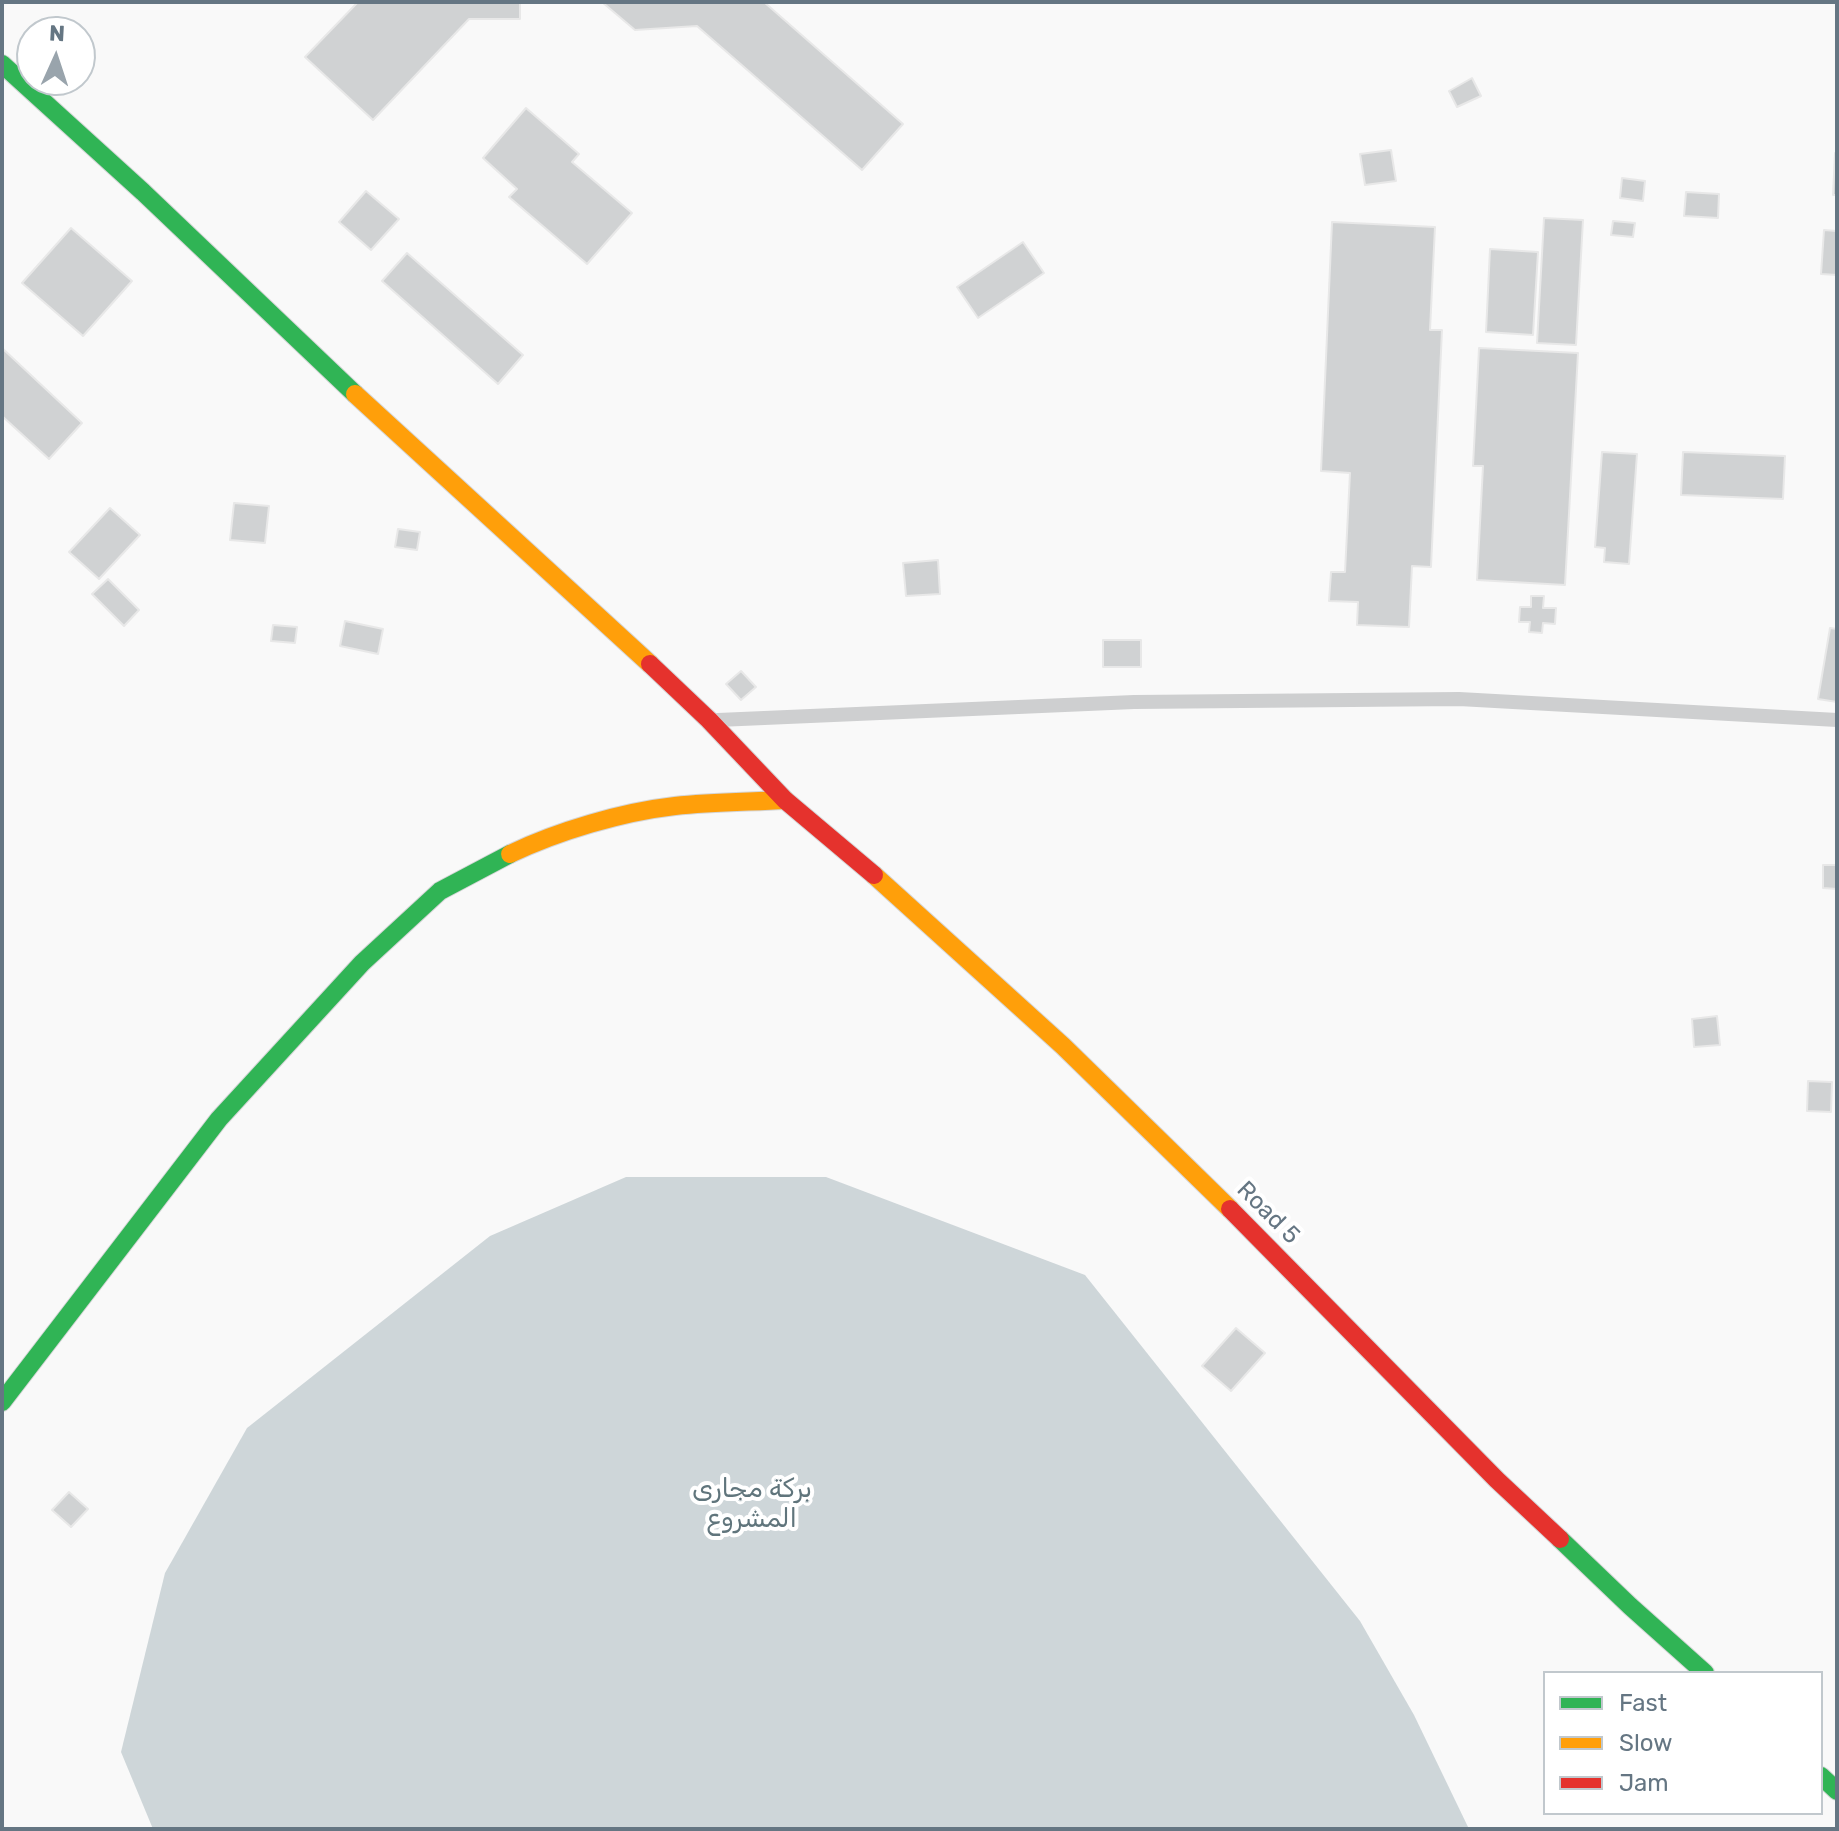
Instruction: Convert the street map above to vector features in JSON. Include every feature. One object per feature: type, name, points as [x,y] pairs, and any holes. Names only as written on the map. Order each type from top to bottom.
[{"type":"main road","name":"Road 5","points":[[2,64],[143,192],[364,403],[609,625],[709,720],[785,800],[871,872],[1063,1046],[1237,1215],[1497,1480],[1703,1671]]},
{"type":"main road","points":[[2,1402],[219,1119],[362,963],[440,891],[541,839],[610,819],[674,806],[785,800]]},
{"type":"lane","points":[[709,720],[1134,702],[1459,699],[1837,720]]},
{"type":"water","name":"بركة مجارى المشروع","points":[[626,1177],[826,1177],[1085,1275],[1360,1621],[1414,1715],[1469,1829],[153,1829],[121,1752],[165,1573],[247,1428],[490,1236]]},
{"type":"building","points":[[358,2],[520,2],[520,19],[469,19],[373,120],[305,57]]},
{"type":"building","points":[[602,2],[764,2],[903,124],[862,170],[697,26],[635,30]]},
{"type":"building","points":[[1472,78],[1481,96],[1457,107],[1449,91]]},
{"type":"building","points":[[526,108],[579,154],[572,162],[632,213],[587,264],[509,197],[517,189],[483,158]]},
{"type":"building","points":[[1391,150],[1396,181],[1365,185],[1360,154]]},
{"type":"building","points":[[1835,153],[1837,195],[1833,195]]},
{"type":"building","points":[[1622,178],[1645,181],[1643,201],[1620,198]]},
{"type":"building","points":[[366,191],[399,219],[371,250],[339,222]]},
{"type":"building","points":[[1686,192],[1719,194],[1718,218],[1684,216]]},
{"type":"building","points":[[1544,218],[1583,220],[1576,345],[1537,343]]},
{"type":"building","points":[[1613,221],[1635,223],[1633,237],[1611,235]]},
{"type":"building","points":[[1332,222],[1435,227],[1430,330],[1442,330],[1431,567],[1412,566],[1409,627],[1357,625],[1358,602],[1329,601],[1331,572],[1345,572],[1350,473],[1321,471]]},
{"type":"building","points":[[71,228],[132,281],[83,336],[22,283]]},
{"type":"building","points":[[1824,230],[1837,231],[1837,275],[1821,274]]},
{"type":"building","points":[[1023,242],[1044,273],[978,318],[957,287]]},
{"type":"building","points":[[1490,249],[1538,252],[1533,335],[1486,332]]},
{"type":"building","points":[[407,253],[523,355],[498,384],[382,281]]},
{"type":"building","points":[[2,348],[82,423],[49,459],[2,416]]},
{"type":"building","points":[[1479,348],[1578,353],[1565,585],[1477,580],[1483,466],[1473,466]]},
{"type":"building","points":[[1602,452],[1637,454],[1629,564],[1604,562],[1605,548],[1595,547]]},
{"type":"building","points":[[1683,452],[1785,456],[1783,499],[1681,495]]},
{"type":"building","points":[[234,503],[269,506],[265,543],[230,540]]},
{"type":"building","points":[[110,508],[140,535],[99,579],[69,552]]},
{"type":"building","points":[[398,529],[420,532],[417,550],[395,547]]},
{"type":"building","points":[[938,560],[940,594],[906,596],[903,563]]},
{"type":"building","points":[[108,579],[139,610],[124,626],[92,594]]},
{"type":"building","points":[[1531,596],[1544,596],[1543,608],[1556,608],[1555,624],[1543,623],[1542,633],[1529,632],[1530,622],[1519,622],[1520,607],[1531,607]]},
{"type":"building","points":[[345,621],[383,629],[378,654],[340,646]]},
{"type":"building","points":[[273,625],[297,627],[295,643],[271,641]]},
{"type":"building","points":[[1830,628],[1837,629],[1837,702],[1818,699]]},
{"type":"building","points":[[1103,640],[1141,640],[1141,667],[1103,667]]},
{"type":"building","points":[[741,671],[756,687],[741,700],[726,684]]},
{"type":"building","points":[[1823,865],[1837,865],[1837,889],[1823,888]]},
{"type":"building","points":[[1717,1016],[1720,1045],[1694,1047],[1692,1019]]},
{"type":"building","points":[[1808,1081],[1832,1082],[1831,1112],[1807,1111]]},
{"type":"building","points":[[1236,1328],[1265,1353],[1231,1391],[1202,1366]]},
{"type":"building","points":[[69,1492],[88,1509],[71,1527],[52,1510]]},
{"type":"traffic: fast","points":[[2,64],[143,192],[355,394]]},
{"type":"traffic: fast","points":[[2,1402],[219,1119],[362,963],[440,891],[510,854]]},
{"type":"traffic: fast","points":[[1560,1539],[1703,1671]]},
{"type":"traffic: fast","points":[[1823,1778],[1837,1791]]},
{"type":"traffic: slow","points":[[355,394],[650,664]]},
{"type":"traffic: slow","points":[[510,854],[569,830],[634,813],[689,805],[785,800]]},
{"type":"traffic: slow","points":[[874,875],[1063,1046],[1230,1209]]},
{"type":"traffic: jam","points":[[650,664],[709,720],[785,800],[874,875]]},
{"type":"traffic: jam","points":[[1230,1209],[1497,1480],[1560,1539]]}]
